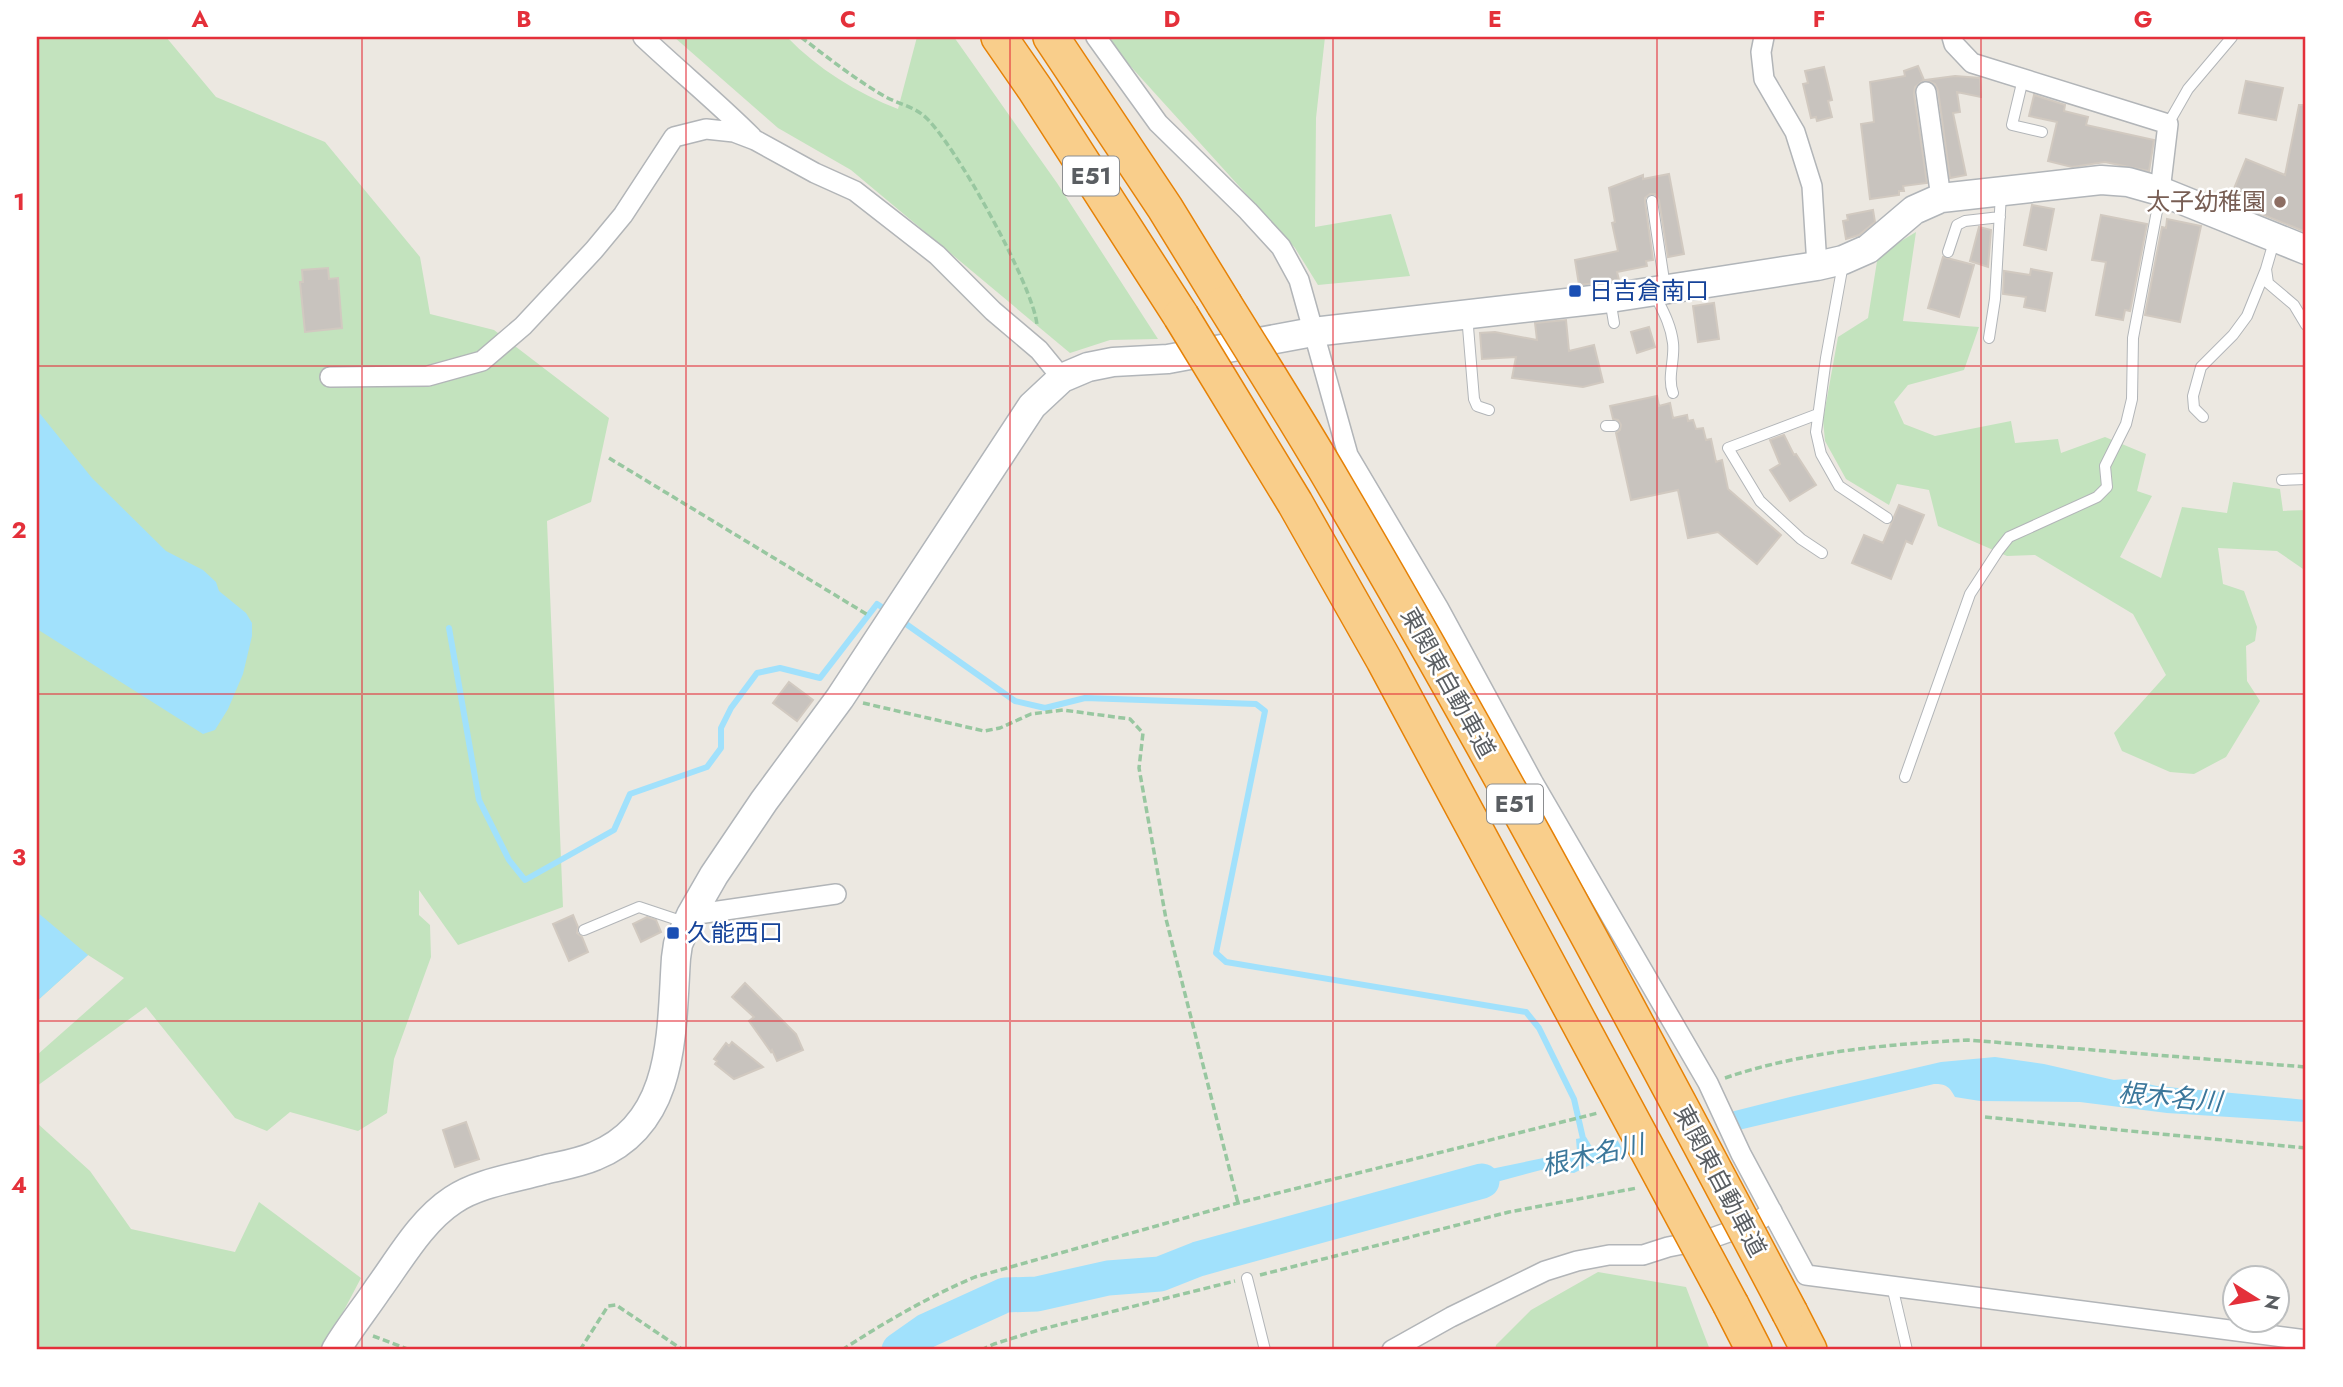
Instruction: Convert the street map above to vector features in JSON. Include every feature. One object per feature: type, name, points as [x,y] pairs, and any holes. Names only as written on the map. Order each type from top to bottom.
[{"type":"highway","name":"東関東自動車道","points":[[999,37],[1181,316],[1295,503],[1384,660],[1754,1350]]},
{"type":"highway","name":"東関東自動車道","points":[[1051,37],[1157,197],[1336,486],[1621,995],[1809,1350]]},
{"type":"street","points":[[643,37],[724,109],[755,141]]},
{"type":"street","points":[[1096,37],[1158,124],[1248,211],[1281,247],[1299,280],[1348,455],[1438,607],[1533,782],[1711,1088],[1741,1154],[1806,1275],[2306,1340]]},
{"type":"street","points":[[1763,37],[1761,51],[1764,79],[1795,132],[1812,186],[1830,263]]},
{"type":"street","points":[[1952,37],[1954,44],[1972,64],[2168,124],[2160,191]]},
{"type":"street","points":[[1926,92],[1941,198]]},
{"type":"street","points":[[330,377],[428,376],[482,361],[523,326],[601,242],[623,215],[674,137],[706,129],[734,132],[855,191],[937,255],[993,312],[1039,350],[1062,378]]},
{"type":"street","points":[[343,1339],[413,1239],[454,1199],[481,1188],[594,1156],[631,1133],[660,1091],[667,1067],[678,944],[714,875],[892,622],[1032,406],[1062,378],[1088,367],[1114,362],[1168,359],[1313,332],[1466,314],[1612,311],[1659,290],[1830,263],[1868,249],[1914,210],[1941,198],[2001,204],[2101,180],[2128,181],[2160,191],[2306,250]]},
{"type":"street","points":[[689,919],[836,894]]},
{"type":"street","points":[[1392,1350],[1451,1317],[1545,1271],[1577,1261],[1609,1255],[1643,1255],[1709,1239],[1757,1222],[1772,1211]]},
{"type":"lane","points":[[2168,124],[2188,89],[2232,37]]},
{"type":"lane","points":[[2022,79],[2012,125],[2042,132]]},
{"type":"lane","points":[[1905,777],[1970,594],[1998,551],[2010,537],[2097,497],[2107,487],[2105,466],[2126,425],[2132,399],[2133,338],[2160,191]]},
{"type":"lane","points":[[1652,201],[1659,290],[1674,344],[1669,383],[1673,393]]},
{"type":"lane","points":[[1948,252],[1957,225],[2001,204],[1989,338]]},
{"type":"lane","points":[[2203,417],[2194,408],[2193,396],[2201,367],[2233,335],[2247,316],[2275,238]]},
{"type":"lane","points":[[1830,263],[1816,432],[1821,454],[1839,486],[1887,517]]},
{"type":"lane","points":[[2266,269],[2268,283],[2294,305],[2306,325]]},
{"type":"lane","points":[[1466,314],[1474,399],[1477,406],[1489,410]]},
{"type":"lane","points":[[1818,414],[1728,448],[1760,501],[1801,539],[1822,553]]},
{"type":"lane","points":[[2282,480],[2306,479]]},
{"type":"lane","points":[[584,930],[639,907],[689,919]]},
{"type":"lane","points":[[1247,1278],[1265,1350]]},
{"type":"lane","points":[[1892,1286],[1907,1350]]},
{"type":"path","points":[[801,37],[885,96],[922,114],[953,151],[1022,280],[1037,318],[1039,350]]},
{"type":"path","points":[[609,458],[860,609],[892,622]]},
{"type":"path","points":[[840,698],[984,731],[1000,728],[1031,714],[1063,710],[1130,719],[1143,733],[1139,768],[1166,919],[1238,1203]]},
{"type":"path","points":[[1711,1088],[1748,1070],[1786,1060],[1968,1040],[2306,1067]]},
{"type":"path","points":[[842,1350],[939,1292],[975,1277],[1238,1203],[1603,1112]]},
{"type":"path","points":[[1985,1117],[2306,1148]]},
{"type":"path","points":[[1509,1212],[1642,1187]]},
{"type":"path","points":[[580,1350],[608,1306],[616,1304],[683,1350]]},
{"type":"path","points":[[343,1339],[410,1350]]},
{"type":"green space","points":[[37,37],[166,37],[216,97],[325,142],[420,257],[430,314],[494,330],[609,418],[591,502],[547,521],[563,907],[458,945],[419,890],[419,915],[430,925],[431,957],[394,1059],[387,1113],[358,1131],[290,1112],[267,1131],[235,1118],[146,1007],[37,1086],[37,1055],[124,978],[88,955],[37,1001]]},
{"type":"green space","points":[[674,37],[787,37],[812,60],[839,79],[898,109],[917,37],[954,37],[1057,183],[1158,339],[1110,340],[1070,353],[851,170],[778,128]]},
{"type":"green space","points":[[1104,37],[1325,37],[1316,118],[1315,227],[1391,214],[1410,276],[1318,285],[1295,248]]},
{"type":"green space","points":[[1916,232],[1903,321],[1979,327],[1964,370],[1908,385],[1894,402],[1904,424],[1935,436],[2011,421],[2015,443],[2058,439],[2061,453],[2105,437],[2146,454],[2137,491],[2152,496],[2120,557],[2161,578],[2182,507],[2227,513],[2233,482],[2280,489],[2283,511],[2306,510],[2306,571],[2277,551],[2218,548],[2223,584],[2244,591],[2257,627],[2255,641],[2246,646],[2247,681],[2260,701],[2226,757],[2194,774],[2170,772],[2122,751],[2114,733],[2166,675],[2133,614],[2035,555],[2007,556],[1938,526],[1929,490],[1897,484],[1889,505],[1846,479],[1825,441],[1823,420],[1838,337],[1868,318],[1878,255]]},
{"type":"green space","points":[[37,1123],[90,1171],[131,1229],[235,1252],[259,1202],[361,1278],[323,1350],[37,1350]]},
{"type":"green space","points":[[1598,1272],[1686,1287],[1710,1350],[1495,1350],[1496,1345],[1531,1310]]},
{"type":"water","points":[[37,410],[92,478],[166,551],[203,570],[216,582],[219,591],[246,613],[252,623],[252,636],[243,674],[228,709],[215,730],[203,734],[37,629]]},
{"type":"water","points":[[37,912],[88,955],[37,1001]]},
{"type":"water","points":[[1995,1057],[2157,1086],[2306,1100],[2306,1122],[2167,1113],[2080,1102],[1980,1101],[1955,1097],[1947,1086],[1934,1084],[1590,1165],[1574,1173],[1541,1170],[1430,1200],[1446,1182],[1481,1171],[1577,1151],[1576,1139],[1586,1137],[1592,1147],[1941,1062]]},
{"type":"pier","points":[[1711,1114],[1723,1138],[1628,1160],[1617,1139]]},
{"type":"building","points":[[1918,66],[1924,80],[1915,87],[1914,94],[1927,183],[1903,186],[1904,191],[1899,191],[1899,195],[1870,199],[1861,124],[1874,122],[1870,82],[1905,76],[1904,71]]},
{"type":"building","points":[[1824,67],[1832,100],[1828,101],[1832,117],[1817,121],[1816,117],[1811,118],[1803,84],[1808,83],[1805,71]]},
{"type":"building","points":[[1955,76],[1980,78],[1981,97],[1957,92],[1960,112],[1953,113],[1966,175],[1950,178],[1938,90],[1935,84],[1925,80]]},
{"type":"building","points":[[2246,81],[2283,88],[2276,120],[2239,113]]},
{"type":"building","points":[[2034,95],[2065,105],[2064,111],[2088,117],[2086,125],[2154,140],[2149,171],[2105,162],[2072,167],[2048,161],[2057,122],[2029,116]]},
{"type":"building","points":[[2299,105],[2306,105],[2306,232],[2229,201],[2246,159],[2285,175]]},
{"type":"building","points":[[1669,174],[1684,254],[1668,257],[1659,200],[1655,194],[1650,194],[1645,198],[1645,202],[1653,260],[1646,261],[1647,266],[1617,272],[1619,280],[1579,285],[1575,260],[1618,251],[1609,188],[1643,175],[1643,179]]},
{"type":"building","points":[[2032,205],[2054,209],[2046,250],[2024,245]]},
{"type":"building","points":[[1873,210],[1875,222],[1859,235],[1846,239],[1843,221],[1848,220],[1847,215]]},
{"type":"building","points":[[2101,215],[2147,224],[2130,311],[2125,310],[2123,320],[2096,315],[2106,262],[2092,260]]},
{"type":"building","points":[[2167,219],[2201,226],[2180,322],[2145,315],[2162,227],[2166,228]]},
{"type":"building","points":[[1979,227],[1991,230],[1988,267],[1970,261]]},
{"type":"building","points":[[1943,257],[1974,265],[1959,317],[1928,308]]},
{"type":"building","points":[[328,268],[329,279],[338,278],[342,328],[305,332],[300,282],[303,282],[302,270]]},
{"type":"building","points":[[2031,269],[2052,273],[2045,311],[2024,307],[2026,297],[2003,294],[2004,271],[2030,275]]},
{"type":"building","points":[[1714,303],[1719,339],[1698,342],[1693,306]]},
{"type":"building","points":[[1566,320],[1569,351],[1594,345],[1603,382],[1583,387],[1512,378],[1516,357],[1482,359],[1480,333],[1495,332],[1537,340],[1535,323]]},
{"type":"building","points":[[1649,327],[1655,347],[1637,353],[1631,332]]},
{"type":"building","points":[[1657,396],[1659,406],[1670,403],[1673,418],[1687,415],[1688,421],[1693,420],[1696,429],[1703,428],[1706,440],[1711,439],[1716,462],[1722,460],[1728,489],[1781,535],[1757,564],[1718,532],[1688,538],[1678,490],[1631,500],[1616,433],[1621,425],[1618,420],[1613,419],[1610,406]]},
{"type":"building","points":[[1784,435],[1794,455],[1796,454],[1816,485],[1790,501],[1770,470],[1780,464],[1770,440]]},
{"type":"building","points":[[1899,505],[1924,515],[1912,544],[1906,541],[1891,579],[1852,563],[1864,535],[1883,543]]},
{"type":"building","points":[[789,682],[813,700],[797,721],[773,703]]},
{"type":"building","points":[[573,915],[578,927],[577,933],[582,937],[588,952],[569,961],[553,924]]},
{"type":"building","points":[[647,917],[656,920],[661,932],[641,942],[633,924]]},
{"type":"building","points":[[745,983],[796,1034],[803,1050],[777,1061],[772,1050],[771,1052],[749,1021],[754,1017],[732,997]]},
{"type":"building","points":[[732,1042],[763,1067],[734,1079],[715,1064],[717,1061],[714,1059],[726,1043],[729,1046]]},
{"type":"building","points":[[466,1122],[479,1159],[455,1167],[443,1130]]},
{"type":"waterway","points":[[449,628],[479,800],[509,860],[525,880],[614,830],[630,794],[707,767],[721,748],[721,728],[731,708],[757,673],[780,668],[820,678],[877,604],[888,611]]},
{"type":"waterway","points":[[899,619],[1015,701],[1045,708],[1085,698],[1256,704],[1265,711],[1216,953],[1226,962],[1526,1012],[1539,1028],[1574,1099],[1584,1143]]},
{"type":"waterway","name":"根木名川","points":[[899,1350],[926,1331],[1005,1295],[1037,1294],[1108,1278],[1160,1274],[1198,1259],[1482,1181]]},
{"type":"place","name":"太子幼稚園","points":[[2280,202]]},
{"type":"place","name":"日吉倉南口","points":[[1575,291]]},
{"type":"place","name":"久能西口","points":[[673,933]]}]
